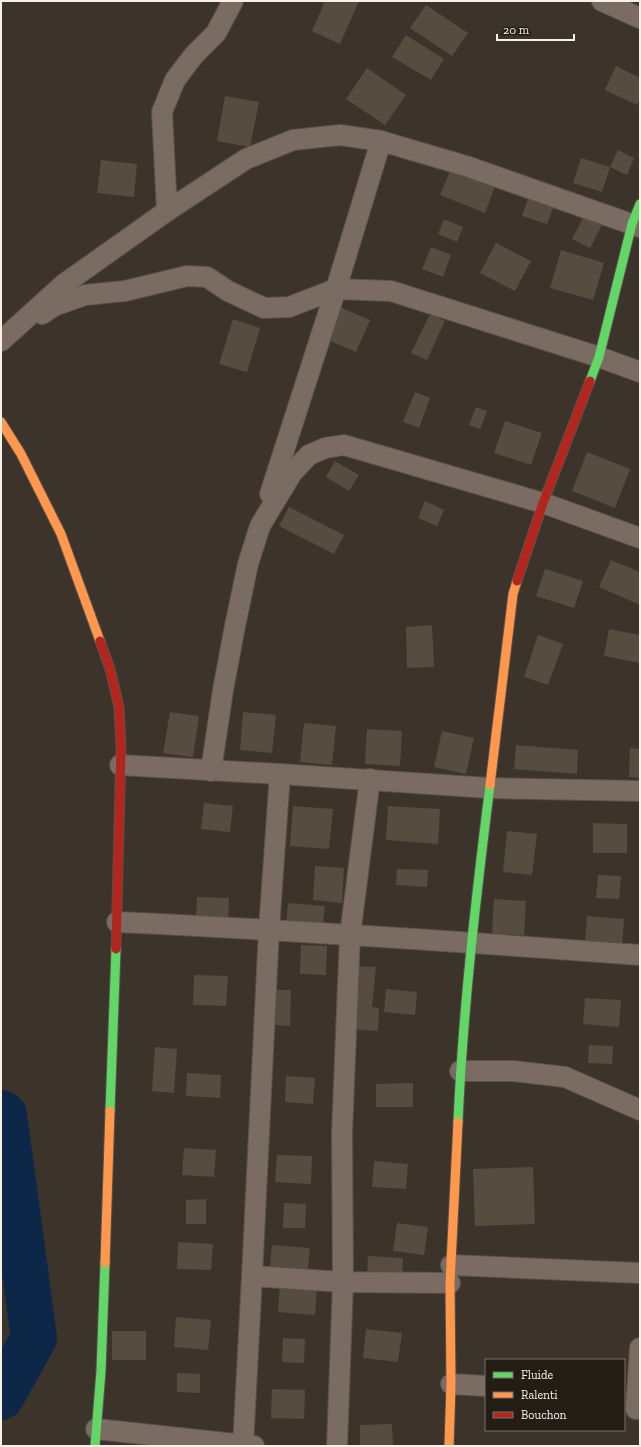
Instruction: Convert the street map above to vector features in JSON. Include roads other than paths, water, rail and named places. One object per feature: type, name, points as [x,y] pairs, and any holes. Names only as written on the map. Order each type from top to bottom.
[{"type":"street","points":[[167,211],[162,112],[175,80],[194,55],[216,33],[233,1]]},
{"type":"street","points":[[602,1],[640,18]]},
{"type":"street","points":[[1,341],[64,284],[167,211],[246,159],[293,140],[340,135],[380,142],[466,166],[636,226]]},
{"type":"street","points":[[211,771],[223,690],[248,564],[336,289],[380,142]]},
{"type":"street","points":[[449,1446],[451,1384],[451,1274],[460,1071],[471,942],[513,594],[543,503],[599,357],[636,226],[640,204]]},
{"type":"street","points":[[1,341],[54,306],[85,295],[125,291],[186,276],[207,277],[228,292],[264,308],[289,307],[336,289],[391,292],[599,357],[640,372]]},
{"type":"street","points":[[1,422],[21,454],[61,534],[110,669],[119,707],[120,765],[116,922],[101,1371],[95,1438],[246,1445],[252,1276],[269,929],[280,774]]},
{"type":"street","points":[[260,526],[292,473],[308,455],[325,448],[344,445],[543,503],[640,538]]},
{"type":"street","points":[[120,765],[370,779],[489,788],[640,791]]},
{"type":"street","points":[[336,1446],[343,1282],[342,1133],[350,935],[370,779]]},
{"type":"street","points":[[116,922],[269,929],[640,955]]},
{"type":"street","points":[[460,1071],[513,1071],[565,1077],[640,1110]]},
{"type":"street","points":[[252,1276],[343,1282],[451,1274],[640,1273]]},
{"type":"street","points":[[633,1409],[640,1348]]},
{"type":"street","points":[[451,1384],[485,1386]]},
{"type":"waterway","points":[[1,1113],[4,1115],[34,1338],[1,1397]]}]
